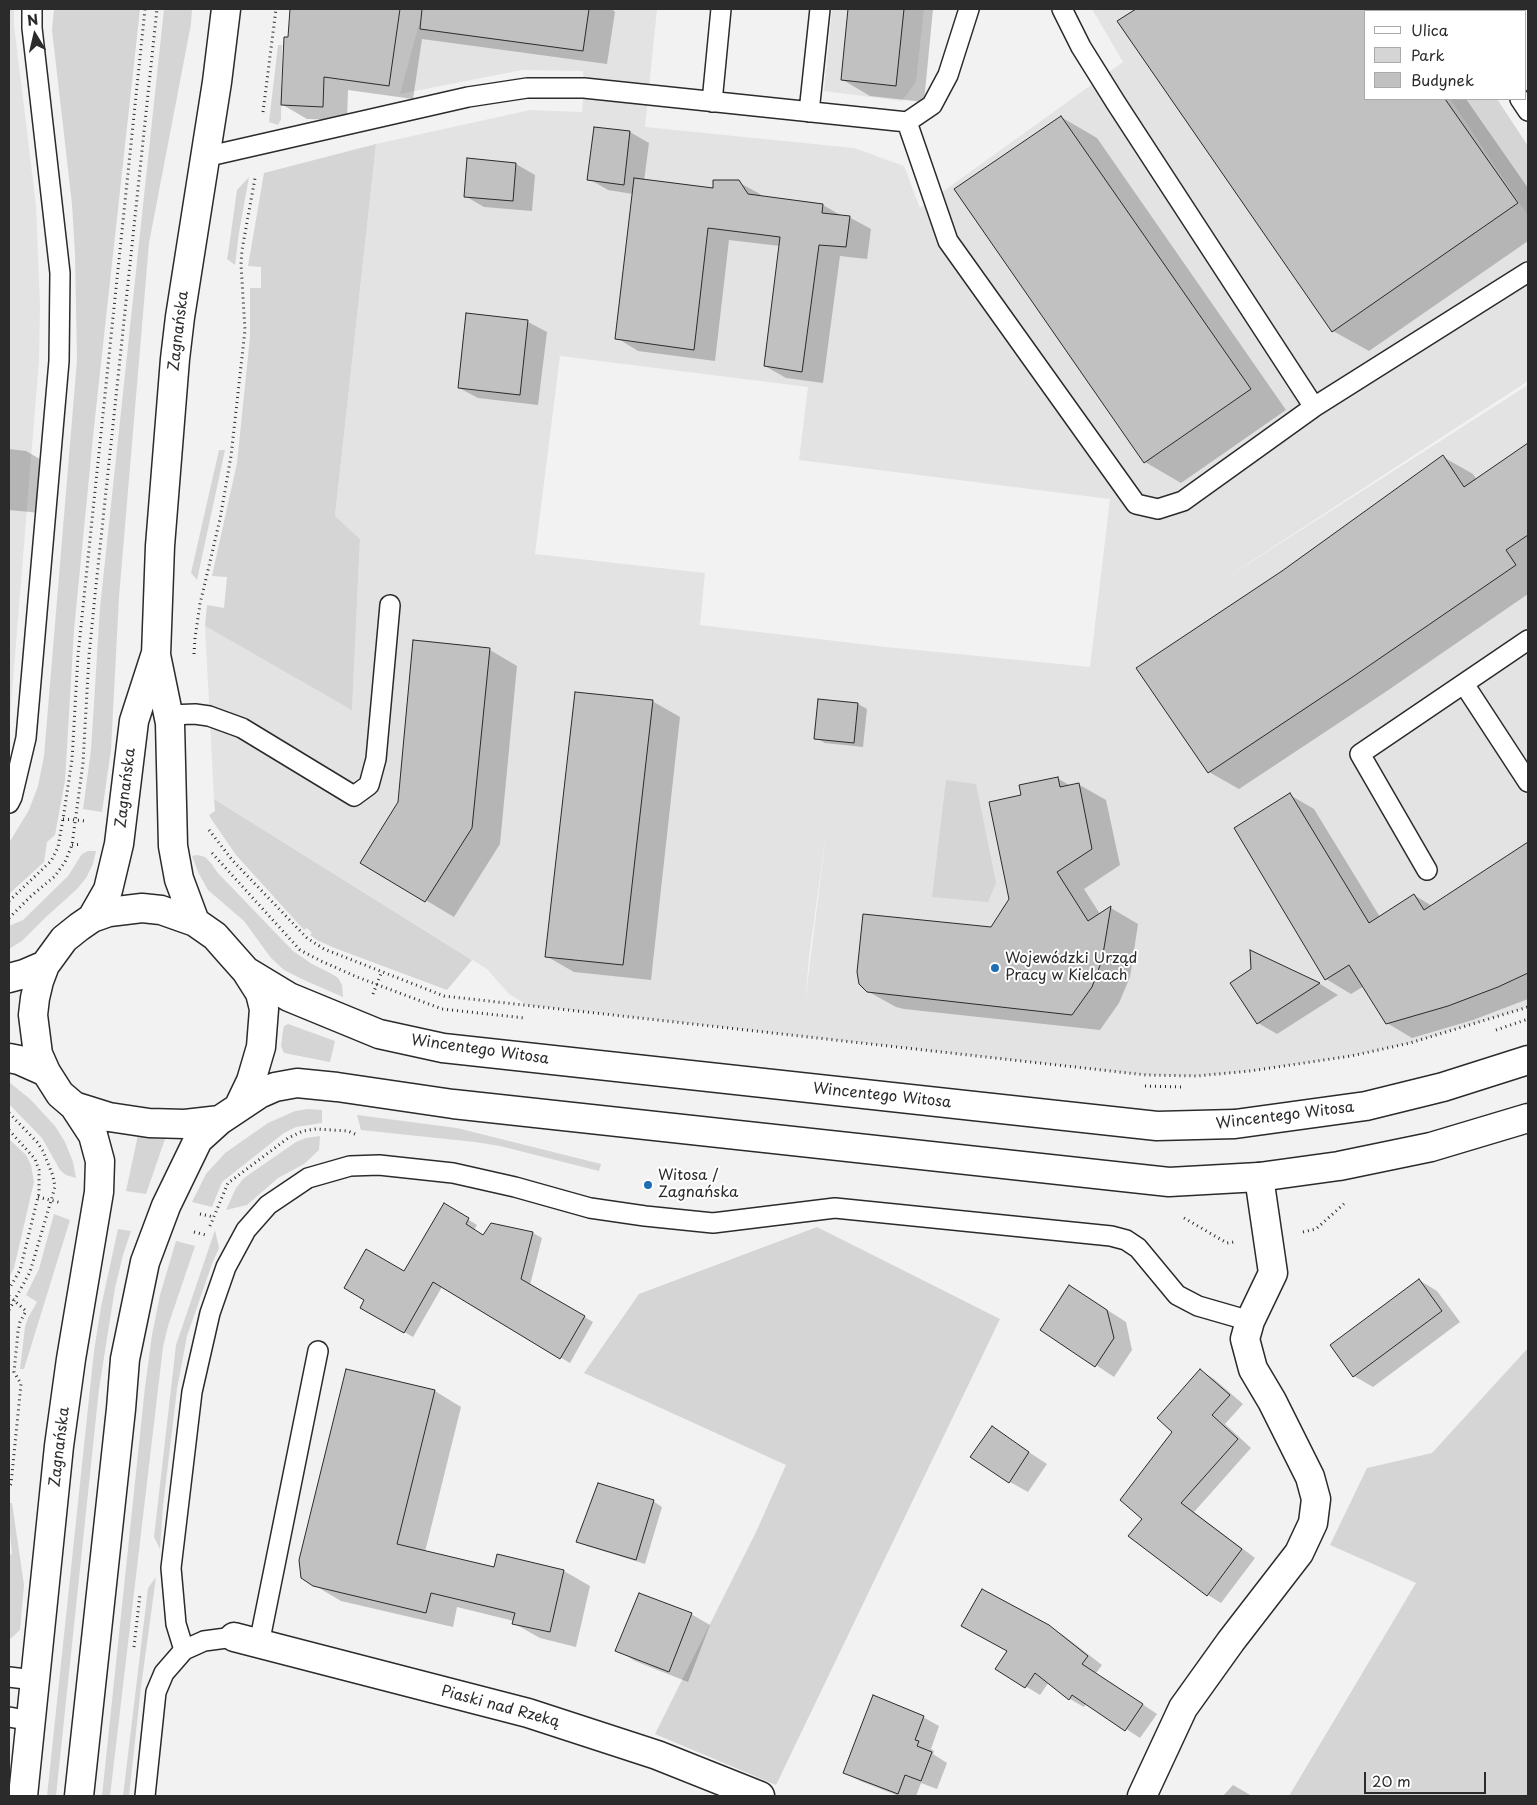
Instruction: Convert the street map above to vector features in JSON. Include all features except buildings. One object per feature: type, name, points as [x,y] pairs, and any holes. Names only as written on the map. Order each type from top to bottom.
[{"type":"main road","name":"Zagnańska","points":[[195,922],[179,879],[173,846],[170,723],[156,655],[160,546],[174,359],[217,82],[226,9]]},
{"type":"main road","name":"Zagnańska","points":[[92,918],[108,890],[119,844],[134,721],[156,655]]},
{"type":"main road","points":[[9,978],[45,965],[64,939],[92,918],[108,912],[142,908],[161,910],[195,922],[215,936],[246,971],[260,993],[264,1009],[261,1047],[251,1081],[229,1113],[186,1124],[149,1123],[109,1117],[74,1106]]},
{"type":"main road","name":"Zagnańska","points":[[23,1796],[20,1719],[21,1679],[99,1192],[100,1161],[93,1135],[74,1106],[60,1094],[46,1072],[38,1054],[33,1015],[39,981],[45,965]]},
{"type":"main road","name":"Wincentego Witosa","points":[[246,971],[289,997],[379,1034],[443,1048],[1157,1126],[1235,1124],[1366,1106],[1443,1087],[1528,1060]]},
{"type":"main road","points":[[9,1058],[46,1072]]},
{"type":"main road","points":[[79,1796],[121,1410],[124,1359],[145,1262],[166,1206],[198,1140],[229,1113],[259,1094],[275,1087],[297,1083],[463,1105],[1169,1182],[1259,1176],[1338,1166],[1431,1147],[1528,1118]]},
{"type":"main road","points":[[1142,1796],[1183,1708],[1231,1641],[1299,1553],[1313,1523],[1316,1499],[1310,1477],[1272,1401],[1253,1369],[1246,1339],[1250,1321],[1273,1273],[1259,1176]]},
{"type":"main road","name":"Piaski nad Rzeką","points":[[246,1640],[528,1713],[657,1755],[760,1796]]},
{"type":"lane","points":[[9,803],[26,738],[59,361],[60,273],[32,28],[32,9]]},
{"type":"lane","points":[[712,102],[721,9]]},
{"type":"lane","points":[[809,112],[820,9]]},
{"type":"lane","points":[[205,157],[468,97],[527,88],[584,88],[907,122],[932,106],[948,75],[969,9]]},
{"type":"lane","points":[[1062,9],[1081,47],[1116,104],[1314,407]]},
{"type":"lane","points":[[1521,100],[1528,111]]},
{"type":"lane","points":[[907,122],[948,241],[1136,504],[1158,509],[1183,501],[1314,407],[1528,272]]},
{"type":"lane","points":[[168,715],[195,714],[209,716],[242,728],[354,796],[369,785],[376,759],[390,605]]},
{"type":"lane","points":[[1427,870],[1360,754],[1528,640]]},
{"type":"lane","points":[[1464,684],[1528,782]]},
{"type":"lane","points":[[184,1650],[176,1624],[171,1568],[192,1392],[210,1313],[226,1268],[246,1230],[268,1205],[308,1178],[350,1166],[379,1165],[453,1173],[515,1187],[590,1208],[713,1223],[835,1208],[1111,1236],[1126,1240],[1138,1248],[1177,1295],[1198,1306],[1250,1321]]},
{"type":"lane","points":[[145,1796],[156,1692],[164,1673],[184,1650],[204,1641],[246,1640],[318,1351]]},
{"type":"path","points":[[9,901],[51,861],[58,847],[72,760],[83,604],[145,9]]},
{"type":"path","points":[[9,918],[55,876],[65,862],[72,845],[76,821],[83,763],[94,595],[157,9]]},
{"type":"path","points":[[263,117],[276,9]]},
{"type":"path","points":[[195,714],[195,638],[200,604],[220,520],[231,456],[245,330],[241,264],[242,250],[256,175]]},
{"type":"path","points":[[63,819],[83,821]]},
{"type":"path","points":[[207,828],[233,861],[307,938],[324,949],[444,996],[1146,1075],[1197,1076],[1250,1072],[1351,1056],[1410,1043],[1528,1007]]},
{"type":"path","points":[[207,850],[216,856],[224,868],[300,950],[330,965],[442,1009],[530,1019]]},
{"type":"path","points":[[373,995],[382,971]]},
{"type":"path","points":[[1493,1031],[1528,1019]]},
{"type":"path","points":[[1136,1085],[1188,1087]]},
{"type":"path","points":[[9,1113],[37,1142],[43,1151],[55,1186],[30,1272],[9,1310]]},
{"type":"path","points":[[214,1218],[228,1183],[288,1138],[316,1129],[348,1131]]},
{"type":"path","points":[[9,1130],[35,1159],[38,1170],[38,1197],[20,1270],[9,1289]]},
{"type":"path","points":[[38,1197],[60,1203]]},
{"type":"path","points":[[1298,1232],[1316,1229],[1344,1202]]},
{"type":"path","points":[[9,1296],[26,1311],[20,1322],[18,1332],[14,1372],[21,1384],[11,1484],[9,1486]]},
{"type":"shaded area","points":[[9,9],[14,9],[14,25],[36,205],[40,305],[39,360],[9,730]]},
{"type":"shaded area","points":[[423,9],[657,9],[645,127],[854,148],[904,166],[920,208],[1123,62],[1092,9],[1390,9],[1364,10],[1364,100],[1451,100],[1528,216],[1528,381],[1204,592],[1528,385],[1528,1007],[1410,1043],[1351,1056],[1250,1071],[1197,1076],[1146,1075],[527,1005],[509,994],[487,969],[214,799],[205,626],[352,709],[360,539],[335,516],[376,144],[530,110],[582,112],[583,71],[522,70],[400,94]],"holes":[[[560,356],[808,387],[799,460],[1110,499],[1090,667],[886,647],[700,625],[705,573],[535,554]],[[827,827],[805,1001],[809,957]]]},
{"type":"shaded area","points":[[832,9],[924,9],[916,82],[902,101],[824,91]]},
{"type":"green space","points":[[54,9],[140,9],[94,427],[74,630],[65,781],[55,835],[47,842],[44,862],[9,894],[9,843],[29,810],[38,786],[44,756],[77,360],[72,204],[52,30]]},
{"type":"green space","points":[[164,9],[192,9],[191,24],[149,243],[119,597],[111,750],[102,812],[83,809],[91,750],[100,608]]},
{"type":"green space","points":[[1390,9],[1437,10],[1391,10]]},
{"type":"green space","points":[[278,45],[282,45],[281,119],[278,125],[269,122]]},
{"type":"green space","points":[[1451,100],[1498,100],[1528,146],[1528,216]]},
{"type":"green space","points":[[376,144],[335,516],[360,539],[352,710],[205,626],[207,605],[224,608],[227,577],[212,576],[237,463],[250,337],[250,288],[261,288],[261,267],[248,266],[264,173]]},
{"type":"green space","points":[[249,177],[235,265],[227,259],[237,190]]},
{"type":"green space","points":[[219,450],[225,450],[197,580],[191,573]]},
{"type":"green space","points":[[946,780],[976,784],[996,883],[988,902],[932,897]]},
{"type":"green space","points":[[214,799],[472,960],[447,990],[317,940],[310,935],[312,933],[307,928],[304,930],[236,855],[209,815],[215,811]]},
{"type":"green space","points":[[88,851],[96,851],[93,864],[86,878],[77,889],[22,941],[9,949],[9,926],[23,920],[68,876],[82,854]]},
{"type":"green space","points":[[192,856],[205,857],[211,863],[217,872],[293,951],[338,978],[342,985],[343,997],[284,970],[271,958],[244,921],[208,890]]},
{"type":"green space","points":[[288,1024],[335,1041],[330,1062],[284,1053],[281,1046],[283,1031],[284,1026]]},
{"type":"green space","points":[[9,1082],[30,1099],[55,1126],[65,1142],[73,1162],[76,1178],[66,1175],[60,1170],[42,1138],[9,1104]]},
{"type":"green space","points":[[308,1109],[322,1110],[322,1123],[296,1127],[284,1133],[222,1182],[212,1207],[192,1202],[206,1174],[225,1153],[268,1123],[295,1111]]},
{"type":"green space","points":[[357,1115],[457,1128],[601,1164],[599,1171],[500,1146],[361,1130]]},
{"type":"green space","points":[[138,1135],[165,1139],[146,1194],[126,1191]]},
{"type":"green space","points":[[320,1136],[319,1150],[304,1164],[278,1178],[247,1205],[226,1210],[236,1188],[244,1178],[296,1142]]},
{"type":"green space","points":[[9,1139],[26,1155],[31,1165],[34,1182],[14,1268],[9,1278]]},
{"type":"green space","points":[[54,1214],[70,1220],[24,1369],[20,1369],[25,1327],[37,1302],[26,1295],[39,1269]]},
{"type":"green space","points":[[817,1227],[1000,1319],[776,1785],[655,1734],[756,1532],[786,1465],[584,1373],[639,1294]]},
{"type":"green space","points":[[118,1229],[131,1231],[115,1288],[99,1389],[56,1796],[47,1796],[94,1351],[101,1307]]},
{"type":"green space","points":[[215,1230],[219,1248],[187,1336],[177,1389],[163,1506],[160,1549],[154,1537],[176,1345]]},
{"type":"green space","points":[[176,1241],[195,1246],[168,1326],[163,1347],[110,1796],[102,1796],[145,1387],[160,1295]]},
{"type":"green space","points":[[1528,1348],[1528,1796],[1289,1796],[1416,1583],[1330,1545],[1367,1468],[1432,1453]]},
{"type":"green space","points":[[9,1503],[12,1503],[24,1585],[20,1630],[9,1640],[9,1555],[12,1554]]},
{"type":"green space","points":[[156,1577],[129,1796],[123,1796],[148,1588]]},
{"type":"place","name":"Wojewódzki Urząd Pracy w Kielcach","points":[[995,968]]},
{"type":"place","name":"Witosa / Zagnańska","points":[[648,1185]]}]
